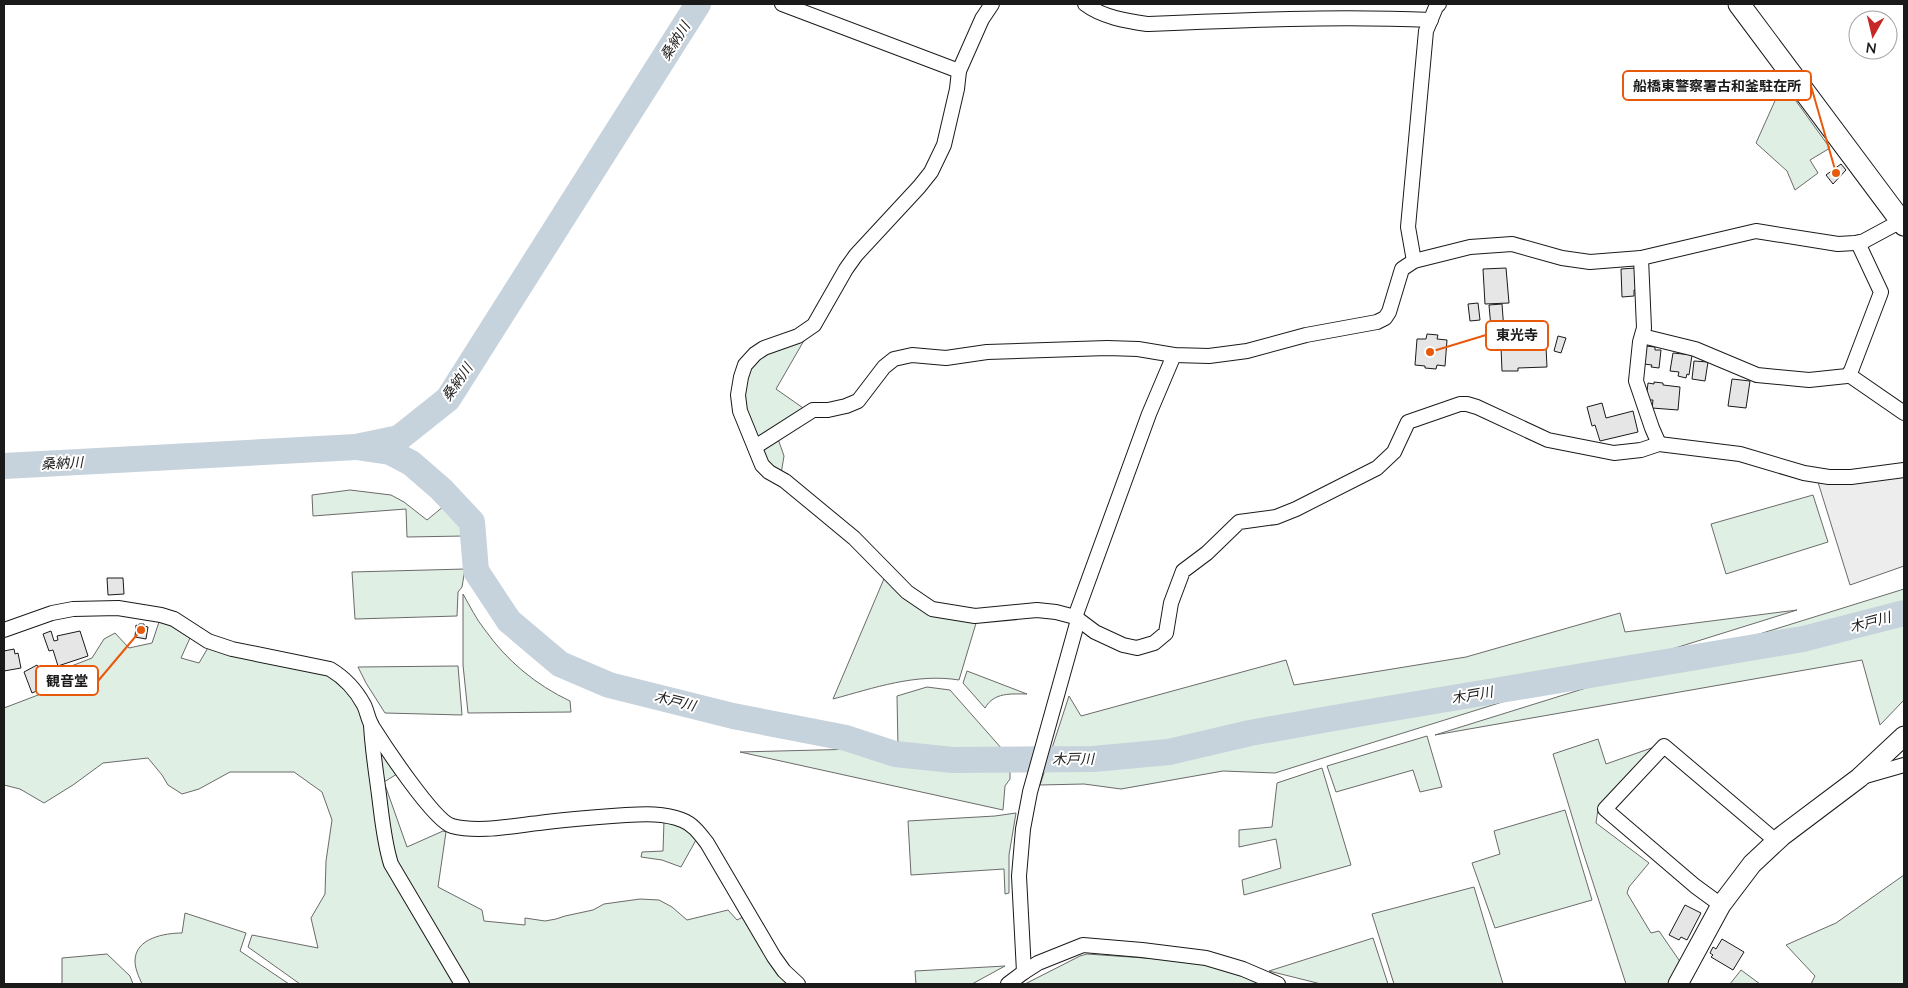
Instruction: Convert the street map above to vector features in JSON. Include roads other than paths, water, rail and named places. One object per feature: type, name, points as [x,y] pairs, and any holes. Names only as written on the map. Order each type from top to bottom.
[{"type":"main road","points":[[1739,4],[1903,222]]},
{"type":"street","points":[[782,4],[959,71]]},
{"type":"street","points":[[992,4],[982,19],[959,71],[957,89],[944,145],[938,160],[925,180],[856,255],[814,325],[798,336],[764,348],[755,354],[746,365],[741,377],[738,395],[743,422],[762,465],[769,472],[785,481],[854,538],[907,592],[926,606],[939,611],[975,616],[1036,610],[1056,612],[1077,618],[1095,632],[1123,645],[1137,648],[1154,643],[1166,633],[1172,603],[1183,571],[1207,553],[1239,522],[1276,517],[1365,475],[1377,468],[1394,452],[1408,422],[1460,404],[1477,407],[1526,428],[1548,440],[1614,453],[1641,450],[1659,444],[1740,454],[1795,471],[1830,477],[1904,470]]},
{"type":"street","points":[[1084,4],[1102,13],[1147,24],[1364,17],[1431,20]]},
{"type":"street","points":[[1414,260],[1408,227],[1426,31],[1439,4]]},
{"type":"street","points":[[755,447],[813,410],[828,410],[858,401],[884,367],[894,359],[912,355],[946,358],[987,352],[1107,348],[1138,349],[1174,355],[1209,356],[1246,351],[1306,335],[1377,322],[1386,318],[1390,312],[1402,269],[1414,260],[1470,247],[1512,244],[1562,258],[1590,262],[1641,258],[1756,231],[1838,244],[1858,243],[1903,222]]},
{"type":"street","points":[[1849,375],[1881,292],[1858,243]]},
{"type":"street","points":[[1641,258],[1644,328],[1640,342],[1636,381],[1659,444]]},
{"type":"street","points":[[1642,336],[1695,349],[1757,375],[1809,380],[1849,375],[1904,413]]},
{"type":"street","points":[[1024,972],[1019,876],[1023,829],[1030,792],[1077,618],[1149,414],[1174,355]]},
{"type":"street","points":[[4,630],[52,613],[73,609],[118,608],[161,614],[174,619],[208,641],[330,669],[344,678],[365,706],[371,724],[382,819],[387,852],[391,864],[462,984]]},
{"type":"street","points":[[371,724],[429,807],[444,822],[452,826],[503,827],[583,818],[651,814],[684,820],[693,826],[707,843],[774,957],[784,971],[798,984]]},
{"type":"street","points":[[1678,984],[1722,905],[1752,864],[1776,841],[1859,778],[1904,736]]},
{"type":"street","points":[[1722,905],[1695,886],[1605,809],[1664,746],[1776,841]]},
{"type":"street","points":[[1859,778],[1904,765]]},
{"type":"street","points":[[1008,984],[1024,972],[1055,955],[1083,945],[1206,958],[1243,969],[1278,984]]},
{"type":"waterway","name":"桑納川","points":[[4,466],[356,447],[399,438],[448,399],[698,4]]},
{"type":"waterway","name":"木戸川","points":[[356,447],[390,452],[411,463],[441,489],[472,522],[476,571],[509,621],[560,664],[609,685],[733,716],[846,738],[895,754],[953,760],[1093,759],[1169,752],[1250,733],[1334,718],[1803,639],[1904,613]]},
{"type":"place","name":"船橋東警察署古和釜駐在所","points":[[1836,173]]},
{"type":"place","name":"東光寺","points":[[1430,352]]},
{"type":"place","name":"観音堂","points":[[141,630]]}]
